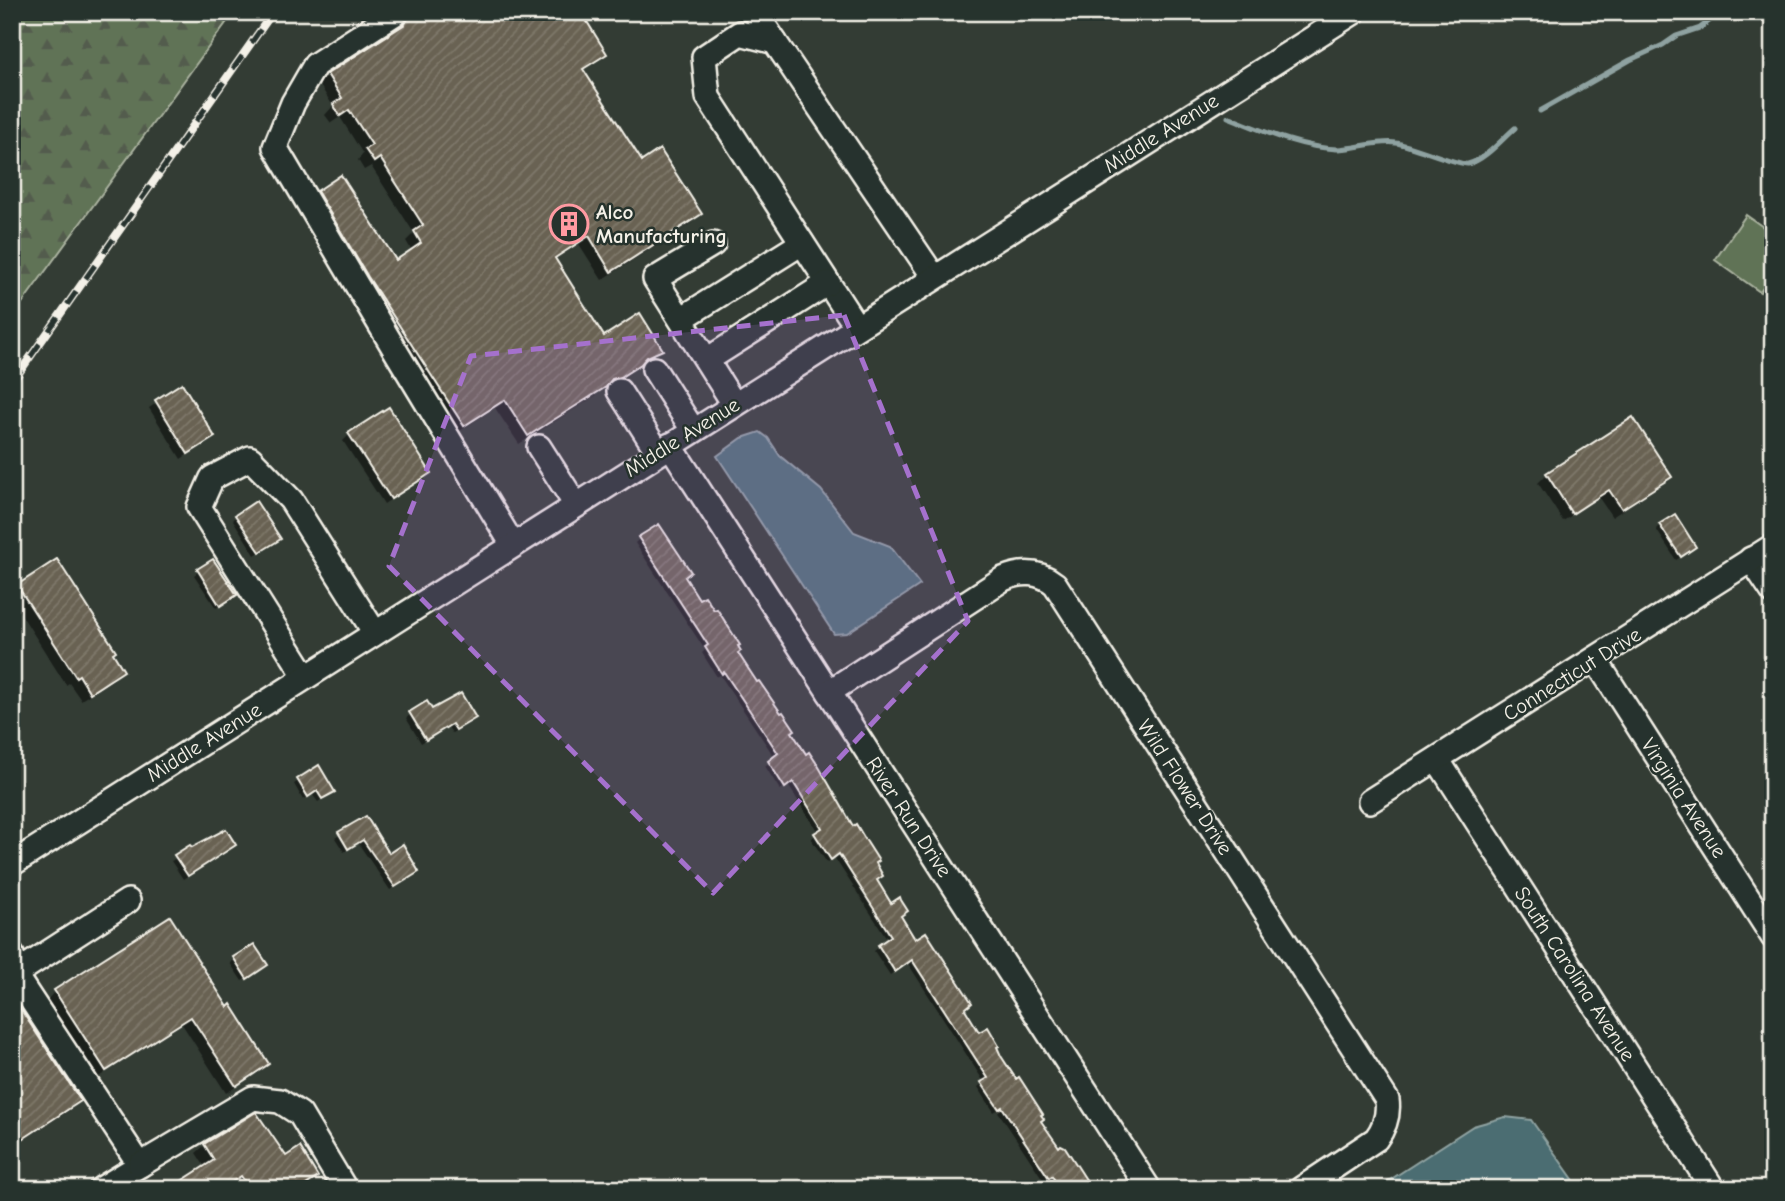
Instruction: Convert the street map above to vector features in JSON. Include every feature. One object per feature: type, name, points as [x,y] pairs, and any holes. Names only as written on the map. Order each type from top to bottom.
[{"type":"street","points":[[397,12],[315,65],[293,103],[275,147],[513,545]]},
{"type":"street","points":[[755,12],[934,277]]},
{"type":"street","name":"Middle Avenue","points":[[12,863],[1353,12]]},
{"type":"street","points":[[775,42],[740,33],[704,57],[708,97],[856,327]]},
{"type":"street","points":[[713,243],[655,279],[734,404]]},
{"type":"street","points":[[681,319],[802,243]]},
{"type":"street","points":[[707,360],[828,283]]},
{"type":"street","points":[[654,369],[693,430]]},
{"type":"street","name":"River Run Drive","points":[[619,391],[664,449],[829,692],[1149,1189]]},
{"type":"street","points":[[539,447],[576,505]]},
{"type":"street","points":[[306,677],[198,506],[212,478],[250,458],[291,500],[375,633]]},
{"type":"street","name":"Connecticut Drive","points":[[1370,801],[1773,546]]},
{"type":"street","points":[[1751,559],[1773,592]]},
{"type":"street","name":"Wild Flower Drive","points":[[829,692],[1003,579],[1014,574],[1034,573],[1055,584],[1387,1100],[1388,1116],[1376,1139],[1301,1189]]},
{"type":"street","name":"Virginia Avenue","points":[[1595,659],[1773,937]]},
{"type":"street","name":"South Carolina Avenue","points":[[1437,759],[1713,1189]]},
{"type":"street","points":[[128,901],[13,969],[140,1165]]},
{"type":"street","points":[[101,1189],[254,1098],[280,1101],[300,1114],[345,1189]]},
{"type":"highlighted area","points":[[844,315],[968,621],[713,893],[389,566],[471,356]]},
{"type":"green space","points":[[12,12],[234,12],[12,317]]},
{"type":"green space","points":[[1746,215],[1773,234],[1773,274],[1760,292],[1715,260]]},
{"type":"water","points":[[760,432],[768,438],[780,456],[821,490],[854,532],[890,546],[920,585],[847,633],[834,634],[717,456],[742,438]]},
{"type":"water","points":[[1505,1117],[1531,1120],[1580,1189],[1376,1189],[1473,1126]]},
{"type":"building","name":"Alco Manufacturing","points":[[411,12],[581,12],[607,54],[583,69],[642,161],[660,149],[702,214],[611,272],[589,236],[555,258],[604,336],[640,313],[663,350],[647,357],[621,377],[612,379],[606,387],[528,436],[505,400],[464,426],[368,277],[317,191],[341,175],[396,260],[421,243],[414,231],[423,225],[380,158],[374,162],[365,149],[372,145],[349,110],[340,116],[333,104],[342,98],[327,74],[405,24]]},
{"type":"building","points":[[182,383],[215,437],[188,454],[155,400]]},
{"type":"building","points":[[389,407],[431,473],[391,499],[348,433]]},
{"type":"building","points":[[1633,417],[1672,477],[1622,509],[1609,490],[1572,514],[1546,473]]},
{"type":"building","points":[[256,501],[281,539],[260,552],[235,515]]},
{"type":"building","points":[[1675,514],[1696,547],[1681,557],[1659,524]]},
{"type":"building","points":[[659,524],[691,572],[685,577],[699,599],[705,596],[714,610],[717,609],[740,645],[738,646],[741,651],[738,653],[757,682],[759,681],[781,713],[783,712],[806,754],[809,752],[853,826],[856,824],[879,861],[876,863],[883,876],[877,880],[891,903],[900,897],[908,911],[901,916],[915,939],[926,932],[972,1003],[965,1009],[979,1032],[988,1027],[999,1046],[997,1047],[1001,1056],[1016,1079],[1019,1077],[1043,1114],[1041,1115],[1044,1119],[1041,1121],[1059,1147],[1065,1147],[1092,1189],[1060,1189],[1052,1176],[1049,1178],[1002,1107],[999,1109],[981,1082],[988,1078],[912,960],[895,972],[878,945],[891,936],[839,854],[831,860],[814,833],[822,828],[793,782],[785,788],[768,761],[778,753],[724,672],[722,674],[705,647],[708,645],[638,537]]},
{"type":"building","points":[[57,559],[116,651],[113,653],[124,671],[90,693],[79,675],[76,677],[17,585]]},
{"type":"building","points":[[213,559],[237,595],[220,606],[197,569]]},
{"type":"building","points":[[461,693],[476,718],[456,730],[452,724],[426,740],[409,712],[427,701],[432,709]]},
{"type":"building","points":[[319,765],[335,792],[322,799],[317,791],[308,797],[297,779]]},
{"type":"building","points":[[366,816],[389,853],[403,844],[419,872],[395,887],[363,840],[348,849],[338,832]]},
{"type":"building","points":[[226,829],[236,845],[188,876],[174,855]]},
{"type":"building","points":[[170,916],[228,1007],[231,1004],[269,1064],[236,1086],[191,1017],[106,1071],[54,990]]},
{"type":"building","points":[[254,944],[268,965],[247,979],[233,957]]},
{"type":"building","points":[[12,996],[81,1101],[12,1146]]},
{"type":"building","points":[[256,1112],[286,1156],[300,1147],[318,1177],[300,1189],[250,1189],[241,1176],[221,1189],[169,1189],[214,1160],[204,1144]]},
{"type":"waterway","points":[[1540,111],[1676,36],[1700,28],[1721,12]]},
{"type":"waterway","points":[[1228,117],[1281,138],[1323,148],[1396,143],[1463,164],[1474,162],[1487,154],[1515,128]]},
{"type":"railway","points":[[12,383],[273,12]]},
{"type":"place","name":"Alco Manufacturing","points":[[569,224]]}]
